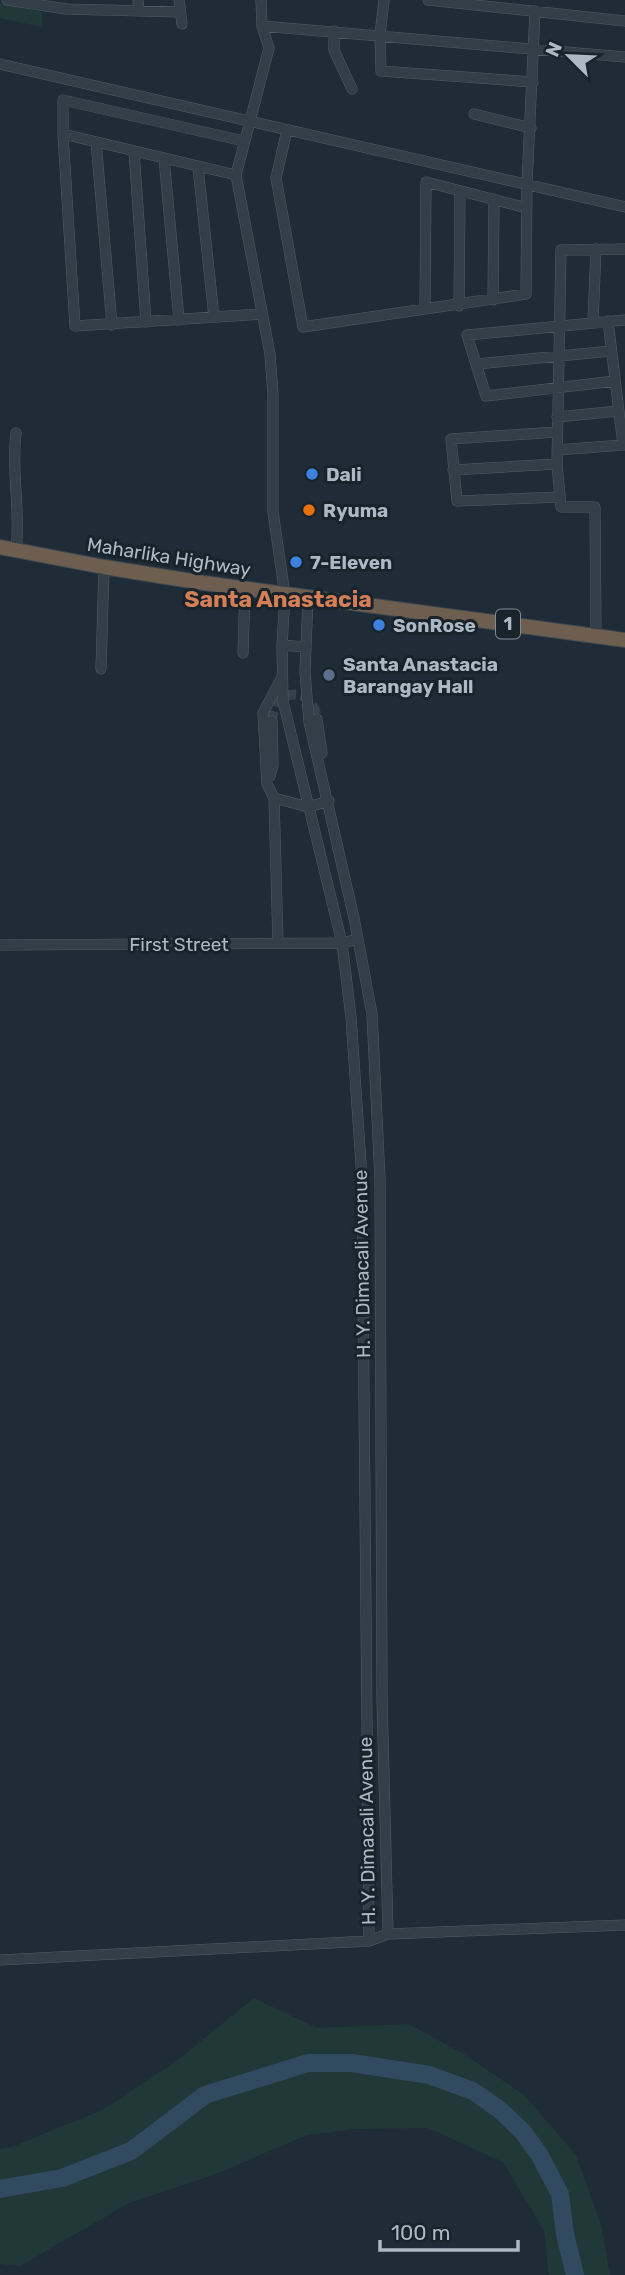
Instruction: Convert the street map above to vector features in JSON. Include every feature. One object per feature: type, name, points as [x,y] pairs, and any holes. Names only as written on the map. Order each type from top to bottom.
[{"type":"highway","name":"Maharlika Highway","points":[[0,547],[104,567],[285,595],[625,640]]},
{"type":"street","points":[[7,0],[138,6],[180,12]]},
{"type":"street","points":[[179,0],[182,24]]},
{"type":"street","points":[[63,134],[236,176],[269,48],[262,26],[261,0]]},
{"type":"street","points":[[384,0],[380,35],[381,71],[533,82]]},
{"type":"street","points":[[428,0],[477,3],[625,21]]},
{"type":"street","points":[[287,130],[276,178],[303,327],[526,294],[527,184],[535,11]]},
{"type":"street","points":[[262,26],[625,57]]},
{"type":"street","points":[[334,31],[334,50],[352,89]]},
{"type":"street","points":[[0,64],[625,206]]},
{"type":"street","points":[[244,141],[63,100],[75,326],[262,314]]},
{"type":"street","points":[[474,114],[531,128]]},
{"type":"street","points":[[96,142],[112,325]]},
{"type":"street","points":[[134,150],[146,322]]},
{"type":"street","points":[[164,158],[179,320]]},
{"type":"street","points":[[198,167],[214,317]]},
{"type":"street","name":"H. Y. Dimacali Avenue","points":[[236,176],[270,354],[273,395],[273,512],[285,595],[283,701],[342,943],[351,1017],[362,1179],[369,1941]]},
{"type":"street","points":[[425,307],[426,182],[527,208]]},
{"type":"street","points":[[459,306],[460,191]]},
{"type":"street","points":[[493,300],[494,199]]},
{"type":"street","points":[[593,322],[596,249]]},
{"type":"street","points":[[596,636],[595,507],[561,507],[556,464],[561,250],[625,249]]},
{"type":"street","points":[[615,381],[486,396],[467,335],[625,320]]},
{"type":"street","points":[[557,450],[623,445],[608,321]]},
{"type":"street","points":[[477,365],[611,351]]},
{"type":"street","points":[[557,417],[619,411]]},
{"type":"street","points":[[557,432],[451,439],[457,501],[560,497]]},
{"type":"street","points":[[16,433],[14,447],[19,528],[16,551]]},
{"type":"street","points":[[453,470],[556,464]]},
{"type":"street","points":[[101,669],[104,567]]},
{"type":"street","points":[[243,653],[245,589]]},
{"type":"street","name":"H. Y. Dimacali Avenue","points":[[308,598],[306,647],[309,722],[329,801],[372,1014],[380,1179],[382,1697],[388,1934]]},
{"type":"street","points":[[282,645],[306,647]]},
{"type":"street","points":[[278,943],[274,798],[267,784],[263,713],[282,677]]},
{"type":"street","points":[[317,719],[324,762],[323,777]]},
{"type":"street","points":[[267,784],[273,765],[272,721]]},
{"type":"street","points":[[274,798],[308,807],[329,801]]},
{"type":"street","name":"First Street","points":[[0,945],[342,943],[358,939]]},
{"type":"street","points":[[362,1179],[380,1179]]},
{"type":"street","points":[[0,1959],[369,1941],[388,1934],[625,1925]]},
{"type":"green space","points":[[0,3],[42,12],[42,27],[0,18]]},
{"type":"green space","points":[[254,1998],[317,2028],[409,2024],[465,2055],[523,2094],[576,2155],[601,2225],[610,2275],[549,2275],[544,2231],[503,2162],[428,2128],[355,2129],[307,2135],[216,2174],[129,2203],[20,2266],[0,2264],[0,2149],[12,2147],[102,2110],[175,2062]]},
{"type":"waterway","points":[[0,2189],[62,2178],[131,2151],[205,2095],[308,2063],[352,2063],[429,2075],[473,2091],[500,2110],[523,2132],[539,2154],[560,2194],[565,2234],[575,2275]]},
{"type":"tunnel","points":[[272,721],[279,702],[294,694],[309,700],[317,719]]},
{"type":"place","name":"Dali","points":[[312,474]]},
{"type":"place","name":"Ryuma","points":[[309,510]]},
{"type":"place","name":"7-Eleven","points":[[296,562]]},
{"type":"place","name":"SonRose","points":[[379,625]]},
{"type":"place","name":"Santa Anastacia Barangay Hall","points":[[329,675]]},
{"type":"district","name":"Santa Anastacia","points":[[278,599]]}]
